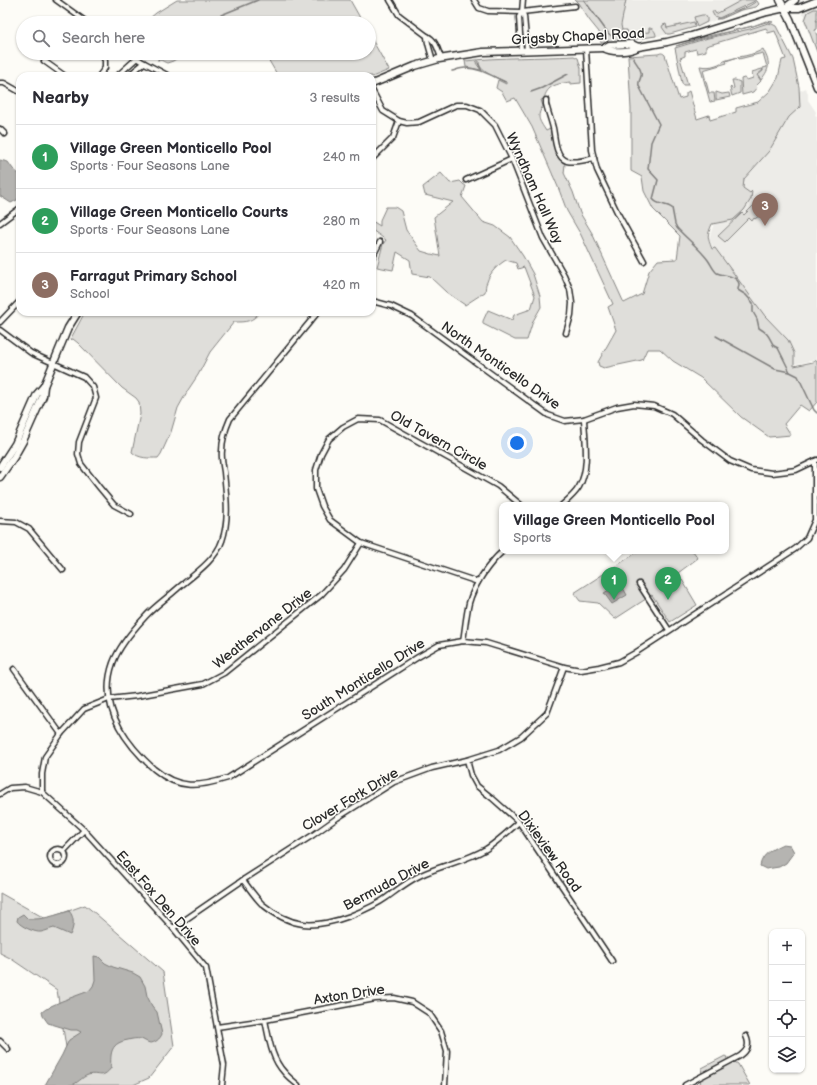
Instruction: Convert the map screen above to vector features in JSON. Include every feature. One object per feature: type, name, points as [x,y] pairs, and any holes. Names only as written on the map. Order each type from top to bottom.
[{"type":"street","points":[[56,0],[78,16]]},
{"type":"street","points":[[390,0],[399,15],[427,36],[432,38],[441,58]]},
{"type":"street","points":[[474,0],[479,8],[488,12],[522,12],[575,6]]},
{"type":"street","points":[[523,0],[522,12],[524,16],[524,50]]},
{"type":"street","points":[[780,0],[785,8],[817,87]]},
{"type":"street","points":[[785,8],[795,0]]},
{"type":"street","name":"Grigsby Chapel Road","points":[[376,82],[415,66],[441,58],[483,52],[586,49],[604,48],[609,45],[632,44],[638,47],[667,42],[767,12],[785,8],[799,8],[817,1]]},
{"type":"street","points":[[427,36],[433,61]]},
{"type":"street","points":[[586,49],[592,150],[597,170],[618,214],[644,261]]},
{"type":"street","points":[[102,72],[105,68],[106,60]]},
{"type":"street","points":[[122,72],[136,60]]},
{"type":"street","points":[[141,60],[161,72]]},
{"type":"street","points":[[44,61],[59,72]]},
{"type":"street","points":[[133,72],[144,62]]},
{"type":"street","points":[[0,83],[4,82],[16,90]]},
{"type":"street","points":[[376,98],[383,111],[399,121],[393,138],[376,156]]},
{"type":"street","points":[[546,100],[556,145],[562,157],[566,161],[594,158]]},
{"type":"street","name":"Wyndham Hall Way","points":[[399,121],[407,123],[419,122],[456,105],[468,105],[480,110],[495,125],[512,159],[543,238],[564,275],[570,289],[572,303],[571,315],[566,333]]},
{"type":"street","points":[[0,129],[5,134]]},
{"type":"street","points":[[466,180],[512,159]]},
{"type":"street","points":[[0,223],[16,211]]},
{"type":"street","points":[[376,250],[380,242]]},
{"type":"street","name":"North Monticello Drive","points":[[376,302],[391,306],[412,316],[548,416],[565,421],[584,420],[617,407],[634,404],[654,406],[672,414],[702,440],[730,461],[751,470],[772,473],[796,470],[816,460]]},
{"type":"street","points":[[0,322],[16,305]]},
{"type":"street","points":[[0,477],[23,441],[43,396],[44,386],[53,363],[68,328],[76,316]]},
{"type":"street","points":[[109,699],[108,682],[118,651],[146,615],[213,557],[222,541],[227,519],[222,451],[226,430],[230,419],[315,316]]},
{"type":"street","points":[[0,330],[31,353],[84,378],[93,387],[96,398],[79,442],[78,454],[81,464],[114,505],[131,514]]},
{"type":"street","points":[[0,467],[15,444],[37,394],[44,386]]},
{"type":"street","name":"Old Tavern Circle","points":[[478,582],[361,542],[330,520],[322,506],[316,489],[316,470],[321,454],[329,439],[358,419],[380,420],[498,486],[517,502]]},
{"type":"street","points":[[566,502],[579,487],[584,474],[586,459],[584,420]]},
{"type":"street","name":"South Monticello Drive","points":[[109,699],[114,718],[129,744],[155,769],[170,780],[190,786],[213,783],[228,778],[439,645],[464,641],[486,643],[564,667],[581,670],[619,662],[795,549],[807,538],[816,520],[816,460]]},
{"type":"street","points":[[0,521],[16,522],[30,529],[63,570]]},
{"type":"street","name":"Weathervane Drive","points":[[42,792],[42,774],[45,757],[61,734],[84,709],[109,699],[138,696],[203,684],[224,673],[321,595],[344,570],[361,542]]},
{"type":"street","points":[[464,641],[470,602],[478,582],[500,554]]},
{"type":"street","points":[[639,584],[669,630]]},
{"type":"street","name":"Clover Fork Drive","points":[[174,928],[354,806],[394,782],[432,768],[467,760],[499,750],[521,737],[547,713],[564,667]]},
{"type":"street","points":[[14,669],[61,734]]},
{"type":"street","name":"Dixieview Road","points":[[467,760],[471,775],[477,786],[519,822],[612,961]]},
{"type":"street","name":"East Fox Den Drive","points":[[0,794],[10,788],[25,787],[42,792],[84,830],[174,928],[206,968],[224,1065],[222,1085]]},
{"type":"street","name":"Bermuda Drive","points":[[243,880],[252,893],[278,915],[291,921],[303,924],[324,923],[341,919],[364,910],[385,899],[421,875],[487,849],[519,822]]},
{"type":"street","points":[[63,852],[84,830]]},
{"type":"street","name":"Axton Drive","points":[[217,1027],[265,1020],[375,999],[394,998],[412,1002],[429,1014],[441,1032],[447,1051],[445,1085]]},
{"type":"street","points":[[265,1020],[270,1048],[283,1071],[298,1085]]},
{"type":"street","points":[[684,1085],[744,1053],[749,1044],[746,1036]]},
{"type":"street","points":[[0,1041],[8,1049]]},
{"type":"shaded area","points":[[177,0],[350,0],[359,16],[152,16]]},
{"type":"shaded area","points":[[575,0],[626,0],[621,25],[622,30],[627,30],[628,34],[649,32],[650,28],[654,30],[656,36],[622,42],[601,43],[599,32]]},
{"type":"shaded area","points":[[626,0],[757,0],[701,26],[670,34],[622,42],[621,25]]},
{"type":"shaded area","points":[[742,0],[756,0],[719,18],[714,16],[712,12],[714,11],[716,14]]},
{"type":"shaded area","points":[[794,0],[817,0],[817,53],[804,21],[805,15],[802,13]]},
{"type":"shaded area","points":[[757,1],[759,4],[756,7],[741,10],[721,19],[716,19],[749,6]]},
{"type":"shaded area","points":[[817,9],[817,29],[815,30],[817,36],[817,52],[805,20],[808,12]]},
{"type":"shaded area","points":[[705,15],[707,22],[697,27],[694,17]]},
{"type":"shaded area","points":[[694,22],[695,27],[670,34],[667,34],[662,27],[666,24],[667,28]]},
{"type":"shaded area","points":[[768,23],[776,26],[793,59],[799,87],[800,107],[789,117],[769,151],[744,179],[743,188],[750,193],[752,191],[751,199],[744,210],[733,220],[712,224],[708,236],[712,249],[715,248],[765,316],[788,340],[794,353],[794,366],[817,360],[817,402],[809,411],[800,405],[784,424],[791,435],[769,437],[741,417],[701,378],[673,361],[660,349],[647,349],[642,360],[604,368],[599,366],[598,362],[616,330],[608,307],[613,304],[581,235],[567,211],[532,127],[515,98],[507,101],[502,92],[496,88],[498,80],[506,84],[506,82],[485,71],[480,65],[479,61],[476,63],[481,70],[466,67],[465,61],[574,56],[578,58],[581,68],[581,83],[570,84],[570,82],[550,88],[545,94],[544,99],[541,100],[543,106],[539,118],[546,131],[550,129],[556,153],[565,164],[564,173],[573,192],[580,213],[592,233],[624,303],[642,294],[649,271],[658,260],[677,259],[680,236],[653,209],[644,191],[642,177],[631,171],[631,109],[628,56],[664,54],[679,99],[686,97],[686,93],[689,91],[697,119],[709,115],[710,120],[736,112],[736,108],[758,102],[770,91],[778,78],[782,60],[786,59],[775,31],[768,33],[766,28],[706,46],[706,51],[697,53],[696,49],[685,52],[685,56],[680,58],[688,85],[683,85],[682,83],[675,48]]},
{"type":"shaded area","points":[[753,26],[705,38],[676,46],[704,37]]},
{"type":"shaded area","points":[[376,47],[389,70],[376,75],[376,72],[276,72],[269,60],[376,60]]},
{"type":"shaded area","points":[[763,49],[768,62],[767,72],[761,80],[758,75],[763,71],[763,68],[767,67],[763,53],[739,59],[738,57],[755,53]]},
{"type":"shaded area","points":[[736,58],[726,61],[727,63],[703,70],[709,93],[714,93],[715,101],[710,102],[700,66],[706,67],[717,65],[726,60]]},
{"type":"shaded area","points":[[161,60],[174,60],[167,63]]},
{"type":"shaded area","points":[[763,70],[757,75],[761,81],[756,86],[757,87],[753,92],[742,95],[741,79],[744,78],[747,80],[753,78],[752,72]]},
{"type":"shaded area","points":[[732,80],[740,82],[740,93],[732,96],[730,88],[734,88]]},
{"type":"shaded area","points":[[806,88],[808,100],[816,112],[815,115],[817,116],[817,359],[791,365],[714,251],[709,238],[716,218],[775,102]]},
{"type":"shaded area","points":[[716,92],[722,94],[729,93],[730,97],[716,100]]},
{"type":"shaded area","points":[[0,160],[8,162],[16,172],[16,200],[11,203],[0,196]]},
{"type":"shaded area","points":[[441,173],[450,183],[460,181],[466,186],[462,197],[483,222],[495,226],[510,237],[523,256],[533,274],[540,296],[541,307],[533,321],[527,340],[515,340],[483,324],[488,310],[512,320],[514,315],[531,309],[535,296],[524,267],[518,269],[516,263],[506,260],[500,264],[490,275],[486,284],[485,292],[465,305],[446,292],[430,277],[412,274],[410,260],[397,252],[393,270],[377,267],[383,244],[386,240],[376,233],[376,224],[380,226],[380,220],[386,207],[395,207],[401,211],[406,230],[421,251],[440,256],[434,217],[453,202],[425,195],[423,187]]},
{"type":"shaded area","points":[[758,201],[766,208],[768,206],[774,211],[767,220],[760,215],[752,221],[749,218],[725,242],[718,236],[742,213],[744,215]]},
{"type":"shaded area","points":[[83,316],[256,316],[248,321],[234,322],[210,352],[178,408],[171,432],[158,458],[141,457],[132,452],[140,414],[139,402],[122,388],[78,343],[73,339],[70,340]]},
{"type":"shaded area","points":[[634,554],[695,554],[698,558],[678,573],[697,605],[670,622],[652,595],[615,619],[598,603],[580,601],[574,593]]},
{"type":"shaded area","points":[[623,588],[627,595],[612,604],[604,593],[609,590],[612,595]]},
{"type":"shaded area","points":[[783,844],[790,845],[794,852],[786,863],[779,867],[766,869],[760,866],[765,855]]},
{"type":"shaded area","points":[[0,893],[46,919],[85,905],[163,972],[174,1046],[149,1078],[133,1085],[52,1085],[66,1047],[57,990],[10,958],[0,953]]},
{"type":"shaded area","points":[[69,911],[72,916],[73,923],[70,935],[54,928],[41,932],[35,931],[24,927],[17,921],[18,917],[23,914],[28,919],[39,919]]},
{"type":"shaded area","points":[[94,956],[99,957],[105,963],[113,967],[133,973],[140,977],[145,986],[147,996],[157,1012],[162,1034],[160,1038],[152,1043],[141,1039],[131,1039],[118,1043],[111,1053],[111,1068],[105,1074],[91,1074],[71,1085],[45,1085],[69,1040],[81,1032],[48,1023],[42,1012],[62,1001],[89,991],[95,980]]},
{"type":"shaded area","points":[[725,1056],[738,1064],[750,1085],[700,1085],[702,1068]]},
{"type":"waterway","points":[[220,16],[258,0]]},
{"type":"waterway","points":[[584,0],[608,33],[614,38]]},
{"type":"waterway","points":[[633,58],[641,71],[639,86],[659,124],[651,142],[648,169],[658,180],[653,199],[657,203],[667,205],[672,208],[677,228],[705,256],[717,273],[733,277],[738,281],[738,290],[746,295],[753,303],[753,312],[757,319],[759,328],[767,334],[774,346],[778,348],[790,372]]},
{"type":"waterway","points":[[478,63],[482,71]]},
{"type":"waterway","points":[[452,71],[463,68],[476,69],[505,82]]},
{"type":"waterway","points":[[531,92],[542,88],[568,74]]},
{"type":"waterway","points":[[716,336],[775,369],[790,372],[798,376],[814,410],[817,413]]},
{"type":"place","name":"Farragut Primary School","points":[[765,226]]},
{"type":"place","name":"Village Green Monticello Pool","points":[[614,600]]},
{"type":"place","name":"Village Green Monticello Courts","points":[[668,600]]}]
